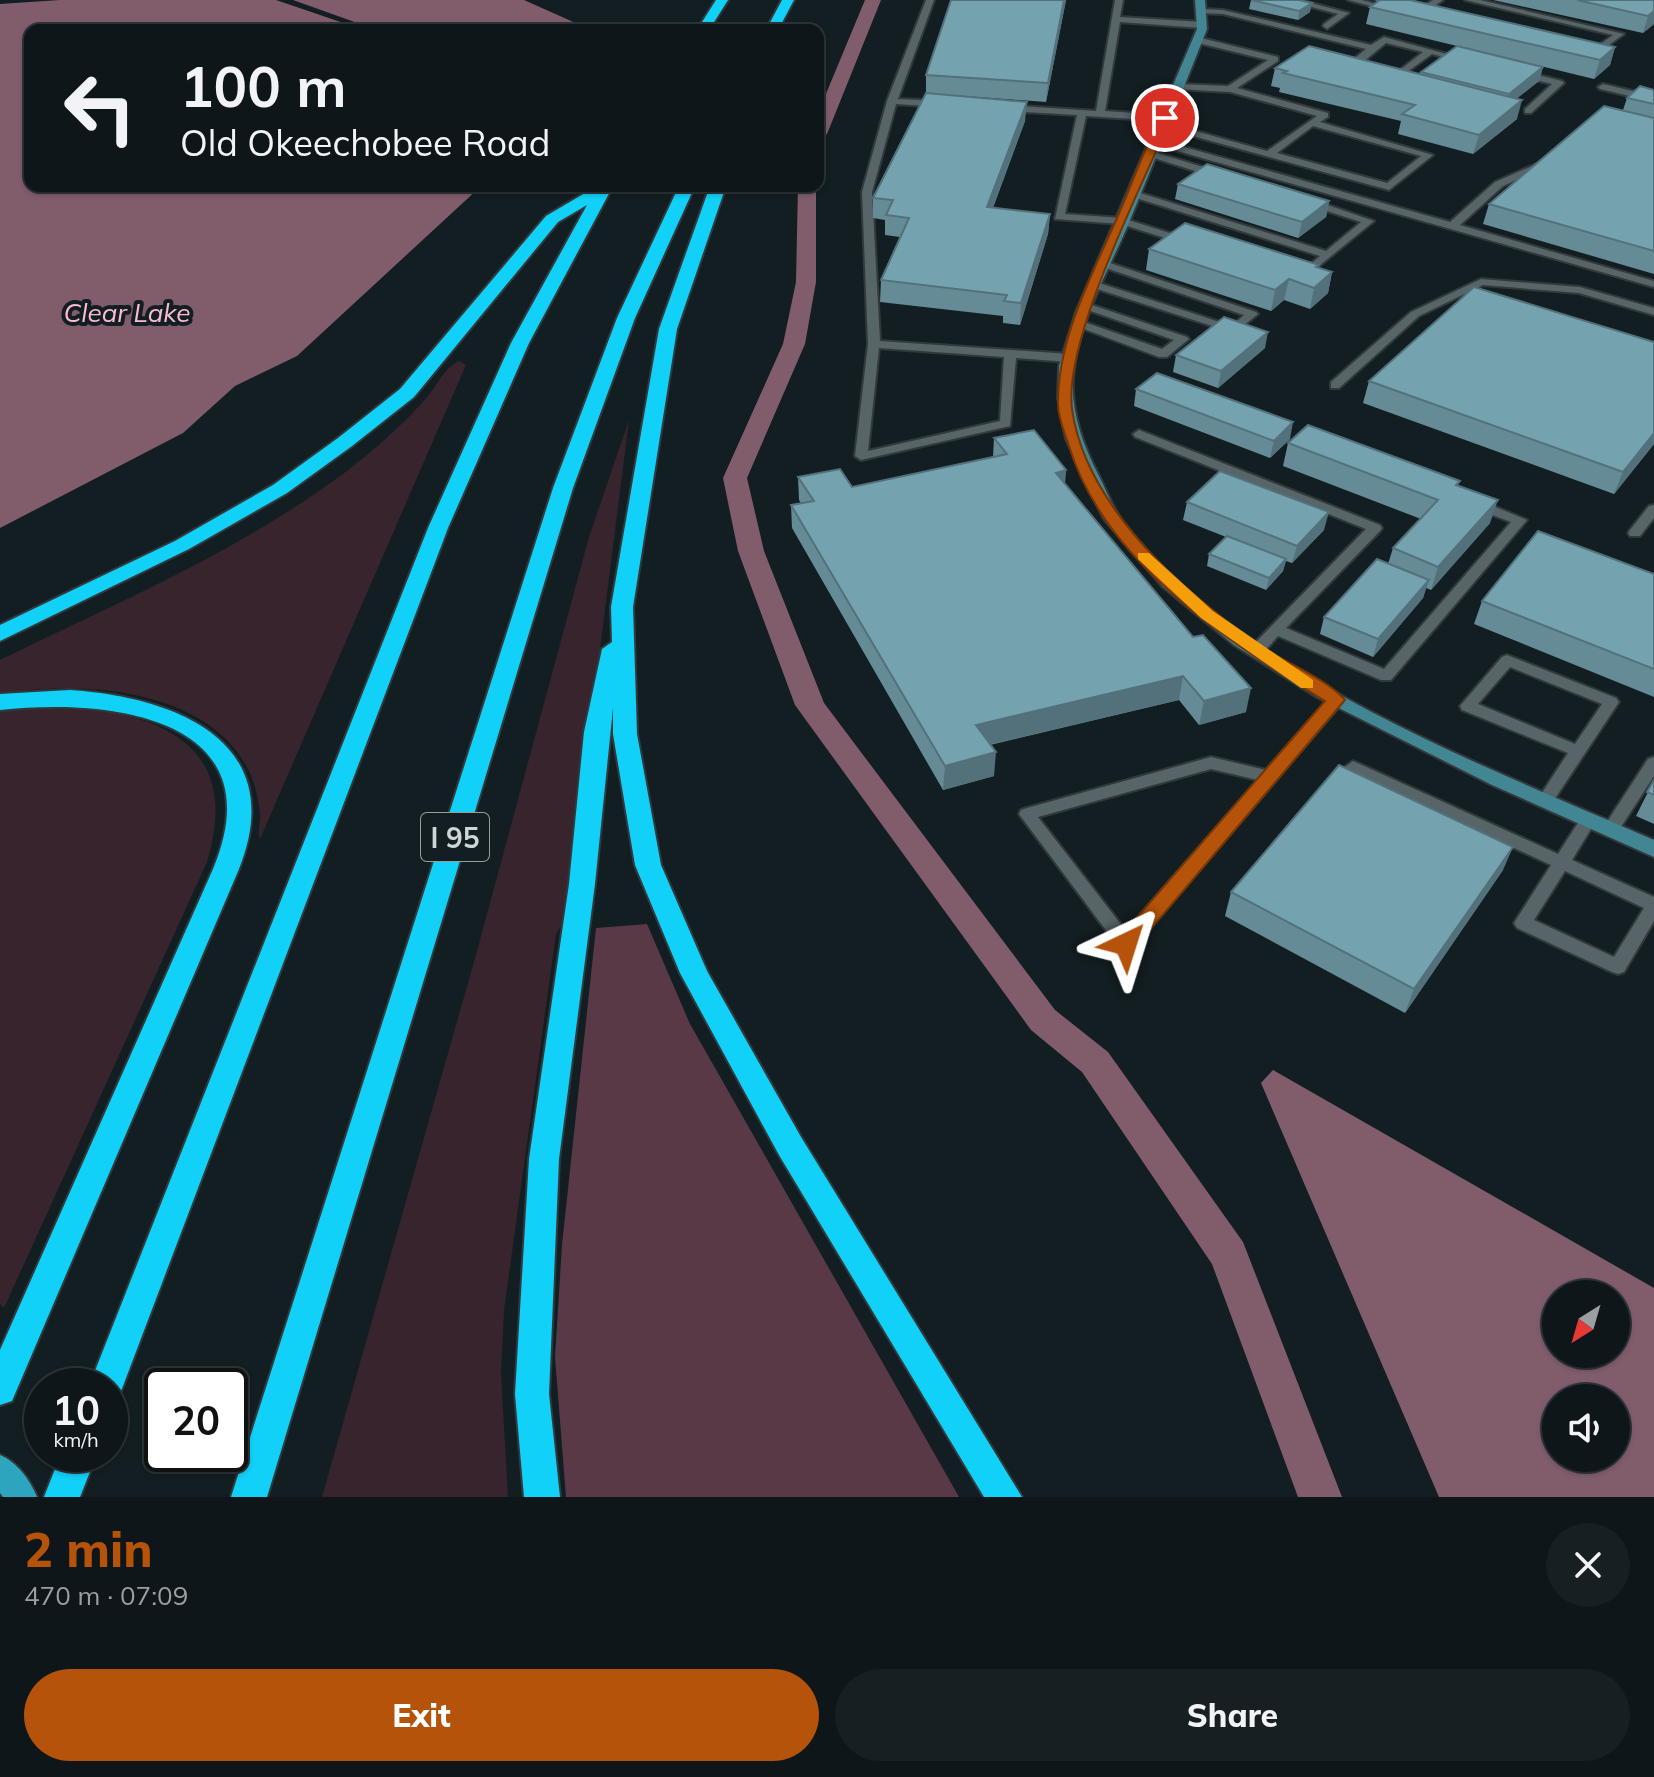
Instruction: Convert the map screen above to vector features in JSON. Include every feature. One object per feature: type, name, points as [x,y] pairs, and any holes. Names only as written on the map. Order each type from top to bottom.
[{"type":"highway","points":[[707,24],[722,0]]},
{"type":"highway","points":[[775,24],[788,0]]},
{"type":"highway","points":[[0,634],[182,545],[280,489],[332,451],[407,393],[552,219],[597,192]]},
{"type":"highway","points":[[113,1368],[450,501],[526,330],[602,192]]},
{"type":"highway","name":"I 95","points":[[249,1497],[563,488],[626,318],[684,192]]},
{"type":"highway","points":[[542,1497],[532,1394],[544,1159],[582,884],[596,732],[622,607],[668,329],[716,192]]},
{"type":"highway","points":[[622,607],[625,734],[648,865],[694,973],[790,1146],[1004,1497]]},
{"type":"highway","points":[[0,702],[36,697],[94,697],[136,704],[179,719],[208,743],[227,769],[240,804],[235,847],[0,1389]]},
{"type":"highway","points":[[62,1497],[72,1472]]},
{"type":"main road","points":[[0,1470],[22,1497]]},
{"type":"street","points":[[1201,19],[1178,87],[1086,306],[1069,358],[1065,409],[1095,492],[1121,532],[1159,573],[1255,651],[1375,722],[1654,849]]},
{"type":"lane","points":[[930,0],[892,101],[867,192],[874,344],[861,456],[1006,423],[1010,354]]},
{"type":"lane","points":[[1100,114],[1119,0]]},
{"type":"lane","points":[[1289,0],[1345,13],[1327,26]]},
{"type":"lane","points":[[1352,0],[1431,18]]},
{"type":"lane","points":[[1416,15],[1439,0]]},
{"type":"lane","points":[[1469,0],[1620,34],[1595,56],[1580,53]]},
{"type":"lane","points":[[1116,19],[1201,19],[1223,12],[1373,48]]},
{"type":"lane","points":[[1201,19],[1275,59],[1230,89]]},
{"type":"lane","points":[[1363,71],[1348,67],[1384,40],[1473,62]]},
{"type":"lane","points":[[1378,75],[1393,79],[1430,51]]},
{"type":"lane","points":[[1502,69],[1559,83],[1528,111]]},
{"type":"lane","points":[[1178,87],[1230,89],[1325,115],[1269,154]]},
{"type":"lane","points":[[1603,87],[1654,99]]},
{"type":"lane","points":[[892,101],[955,105]]},
{"type":"lane","points":[[987,107],[1100,114],[1164,122],[1389,187],[1428,155],[1312,123]]},
{"type":"lane","points":[[1082,113],[1059,217],[1122,221],[1197,244]]},
{"type":"lane","points":[[1154,148],[1224,176]]},
{"type":"lane","points":[[1154,148],[1452,226],[1654,284]]},
{"type":"lane","points":[[1452,226],[1499,184],[1545,164],[1555,155]]},
{"type":"lane","points":[[1134,194],[1328,255]]},
{"type":"lane","points":[[1296,198],[1369,221],[1302,277]]},
{"type":"lane","points":[[1095,285],[1234,330],[1252,314],[1104,264]]},
{"type":"lane","points":[[1287,273],[1316,282]]},
{"type":"lane","points":[[1335,385],[1415,314],[1481,282],[1580,290],[1654,312]]},
{"type":"lane","points":[[1466,289],[1495,298]]},
{"type":"lane","points":[[1080,324],[1163,354],[1183,339],[1086,306]]},
{"type":"lane","points":[[874,344],[1069,358]]},
{"type":"lane","points":[[1139,434],[1375,528],[1255,651]]},
{"type":"lane","points":[[1276,629],[1386,676],[1520,520],[1460,498]]},
{"type":"lane","points":[[1635,533],[1654,509]]},
{"type":"lane","points":[[1546,799],[1611,702],[1507,660],[1468,706],[1578,751]]},
{"type":"lane","points":[[1270,777],[1211,763],[1027,814],[1126,944],[1270,777],[1336,700]]},
{"type":"lane","points":[[1611,829],[1654,763]]},
{"type":"lane","points":[[1353,767],[1562,863],[1654,906],[1618,967],[1523,923],[1562,863],[1589,819]]},
{"type":"shaded area","points":[[460,361],[466,365],[260,839],[260,810],[252,778],[234,748],[209,725],[178,708],[106,690],[68,688],[0,694],[0,660],[176,575],[303,502],[387,437],[428,396],[446,371]]},
{"type":"shaded area","points":[[629,420],[566,918],[556,934],[504,1310],[501,1373],[508,1497],[322,1497],[477,951],[589,537]]},
{"type":"shaded area","points":[[59,705],[129,716],[159,727],[184,742],[202,762],[213,788],[215,821],[207,862],[4,1308],[0,1304],[0,711]]},
{"type":"shaded area","points":[[647,924],[690,1024],[959,1497],[566,1497],[555,1357],[562,1245],[596,928]]},
{"type":"water","name":"Clear Lake","points":[[60,0],[276,0],[346,24],[24,24],[24,192],[475,192],[297,356],[235,386],[183,433],[0,528],[0,4]]},
{"type":"water","points":[[293,0],[524,0],[578,24],[360,24]]},
{"type":"water","points":[[1273,1070],[1654,1288],[1654,1497],[1439,1497],[1261,1083]]},
{"type":"building","points":[[951,0],[1064,0],[1048,83],[926,75]]},
{"type":"building","points":[[1251,0],[1299,0],[1312,3],[1299,11]]},
{"type":"building","points":[[1380,0],[1410,0],[1615,47],[1600,60],[1370,7]]},
{"type":"building","points":[[1577,0],[1654,0],[1654,11],[1648,16]]},
{"type":"building","points":[[1309,46],[1522,100],[1479,135],[1402,114],[1415,105],[1283,73],[1287,71],[1275,68]]},
{"type":"building","points":[[1457,46],[1543,67],[1509,94],[1421,72]]},
{"type":"building","points":[[1640,86],[1654,90],[1654,104],[1627,98]]},
{"type":"building","points":[[926,93],[1027,102],[987,207],[1050,214],[1021,303],[1004,301],[1007,295],[881,280],[909,218],[886,215],[893,200],[873,198]]},
{"type":"building","points":[[1604,106],[1654,118],[1654,251],[1489,204]]},
{"type":"building","points":[[1207,164],[1329,201],[1302,222],[1178,184]]},
{"type":"building","points":[[1185,223],[1319,265],[1316,267],[1332,272],[1314,288],[1289,279],[1275,290],[1149,249]]},
{"type":"building","points":[[1474,287],[1654,342],[1654,433],[1623,472],[1369,381]]},
{"type":"building","points":[[1224,317],[1268,332],[1221,371],[1176,355]]},
{"type":"building","points":[[1157,373],[1293,422],[1274,441],[1136,389]]},
{"type":"building","points":[[1308,425],[1460,481],[1456,485],[1498,500],[1438,567],[1393,548],[1438,500],[1288,443]]},
{"type":"building","points":[[1034,430],[1066,470],[1056,473],[1193,637],[1203,635],[1251,688],[1204,701],[1183,676],[976,725],[996,752],[945,766],[791,505],[814,501],[798,477],[840,469],[852,487],[1007,454],[994,438]]},
{"type":"building","points":[[1220,471],[1329,512],[1297,546],[1187,502]]},
{"type":"building","points":[[1538,531],[1654,574],[1654,669],[1482,601]]},
{"type":"building","points":[[1227,536],[1286,559],[1269,578],[1209,554]]},
{"type":"building","points":[[1377,559],[1429,580],[1378,639],[1324,617]]},
{"type":"building","points":[[1339,765],[1513,847],[1414,989],[1231,892]]},
{"type":"building","points":[[1654,780],[1654,795],[1647,792]]},
{"type":"waterway","points":[[824,119],[873,0]]},
{"type":"waterway","points":[[807,192],[806,282],[794,344],[735,478],[751,551],[810,705],[1043,1020],[1095,1062],[1229,1255],[1320,1497]]},
{"type":"slow traffic","points":[[1143,556],[1207,615],[1307,684]]},
{"type":"route","points":[[1126,944],[1336,700],[1255,651],[1159,573],[1121,532],[1095,492],[1083,466],[1065,409],[1067,367],[1084,310],[1165,118]]}]
